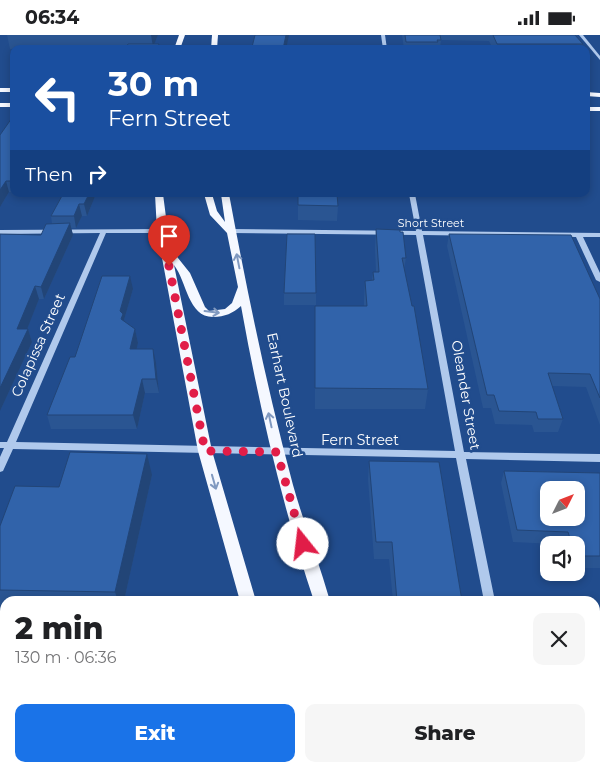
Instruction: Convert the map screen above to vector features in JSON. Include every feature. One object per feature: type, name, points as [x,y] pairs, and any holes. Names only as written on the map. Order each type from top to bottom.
[{"type":"main road","points":[[158,197],[162,231],[205,451],[247,596]]},
{"type":"main road","points":[[208,197],[210,210],[219,222],[231,231]]},
{"type":"main road","name":"Earhart Boulevard","points":[[225,197],[277,452],[308,561],[320,596]]},
{"type":"main road","points":[[166,248],[184,273],[200,309],[207,314],[229,311],[237,304],[243,287]]},
{"type":"street","points":[[581,35],[589,45]]},
{"type":"street","points":[[590,46],[600,59]]},
{"type":"street","name":"Oleander Street","points":[[413,197],[460,454],[489,596]]},
{"type":"street","points":[[0,232],[103,233],[162,231]]},
{"type":"street","name":"Short Street","points":[[231,231],[600,235]]},
{"type":"street","name":"Colapissa Street","points":[[0,468],[4,445],[103,233]]},
{"type":"street","points":[[578,234],[600,280]]},
{"type":"street","name":"Fern Street","points":[[4,445],[205,451],[460,454],[600,458]]},
{"type":"building","points":[[255,35],[286,35],[284,45],[252,45]]},
{"type":"building","points":[[405,35],[440,35],[441,40],[437,40],[438,42],[406,42]]},
{"type":"building","points":[[493,35],[575,35],[583,44],[497,44]]},
{"type":"building","points":[[128,44],[159,44],[159,45]]},
{"type":"building","points":[[10,121],[10,181],[6,181],[0,190],[0,135]]},
{"type":"building","points":[[61,197],[88,197],[84,204],[79,204],[74,216],[51,216]]},
{"type":"building","points":[[298,197],[337,197],[338,206],[298,205]]},
{"type":"building","points":[[70,223],[41,287],[35,286],[17,329],[28,329],[0,388],[0,234],[41,235],[46,224]]},
{"type":"building","points":[[376,229],[400,230],[400,232],[403,232],[406,258],[402,258],[412,306],[414,306],[428,389],[315,388],[315,306],[367,306],[365,281],[374,280],[373,272],[379,272]]},
{"type":"building","points":[[287,234],[315,234],[316,293],[284,293]]},
{"type":"building","points":[[449,234],[571,235],[600,299],[600,398],[590,374],[548,373],[563,419],[538,419],[536,412],[499,411],[494,395],[487,395]]},
{"type":"building","points":[[102,276],[130,276],[120,311],[123,314],[121,319],[135,329],[130,349],[153,349],[156,379],[142,379],[133,415],[47,415],[70,357],[75,357]]},
{"type":"building","points":[[70,452],[147,454],[115,592],[0,590],[0,526],[15,486],[59,487]]},
{"type":"building","points":[[369,461],[439,462],[461,596],[397,596],[392,542],[376,542]]},
{"type":"building","points":[[504,471],[600,473],[600,556],[585,556],[585,536],[569,536],[568,532],[517,530]]},
{"type":"route","points":[[169,266],[205,451],[277,452],[303,544]]}]
